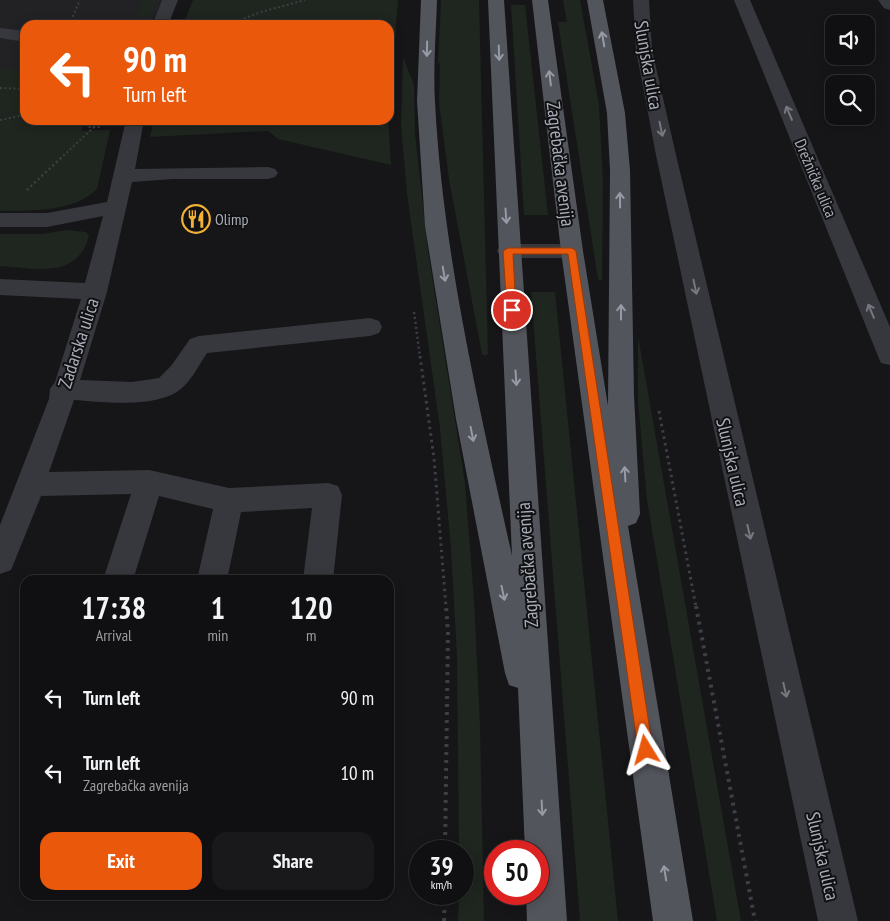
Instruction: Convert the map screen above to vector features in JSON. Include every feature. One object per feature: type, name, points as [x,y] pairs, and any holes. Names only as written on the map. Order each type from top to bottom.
[{"type":"main road","points":[[429,0],[426,101],[436,226],[469,419],[498,570],[540,759]]},
{"type":"main road","points":[[595,0],[616,114],[621,249],[621,395],[628,537],[646,750]]},
{"type":"main road","name":"Zagrebačka avenija","points":[[497,2],[508,251],[540,759],[547,921]]},
{"type":"main road","name":"Zagrebačka avenija","points":[[541,3],[572,251],[673,921]]},
{"type":"street","points":[[162,20],[170,0]]},
{"type":"street","name":"Slunjska ulica","points":[[641,0],[644,50],[726,429],[838,921]]},
{"type":"street","name":"Drežnička ulica","points":[[742,0],[890,356]]},
{"type":"street","points":[[886,0],[890,5]]},
{"type":"street","points":[[0,33],[20,35]]},
{"type":"street","name":"Zadarska ulica","points":[[0,560],[32,484],[95,292],[117,206],[134,125]]},
{"type":"street","points":[[124,176],[173,173],[268,173]]},
{"type":"street","points":[[0,220],[47,220],[117,206]]},
{"type":"street","points":[[508,251],[572,251]]},
{"type":"street","points":[[0,287],[95,292]]},
{"type":"street","points":[[63,389],[100,392],[151,390],[170,385],[199,345],[370,327]]},
{"type":"street","points":[[32,484],[149,482],[229,500],[328,495],[319,575]]},
{"type":"street","points":[[120,575],[149,482]]},
{"type":"street","points":[[213,575],[229,500]]},
{"type":"path","points":[[71,20],[80,0]]},
{"type":"path","points":[[239,20],[305,0]]},
{"type":"path","points":[[0,88],[20,89]]},
{"type":"path","points":[[0,120],[20,116]]},
{"type":"path","points":[[21,195],[42,178],[94,127]]},
{"type":"path","points":[[412,304],[434,458],[448,632],[445,840]]},
{"type":"path","points":[[659,409],[755,921]]},
{"type":"path","points":[[444,921],[445,905]]},
{"type":"shaded area","points":[[0,0],[162,0],[154,18],[150,20],[20,20],[20,71],[0,82]]},
{"type":"shaded area","points":[[142,0],[157,0],[150,16],[136,20]]},
{"type":"shaded area","points":[[193,0],[398,0],[394,51],[394,20],[185,20]]},
{"type":"shaded area","points":[[441,0],[479,0],[488,354],[485,356],[482,354],[449,179],[439,103],[440,62],[438,64]]},
{"type":"shaded area","points":[[563,0],[580,0],[599,105],[603,182],[602,281],[598,279],[558,22],[567,22]]},
{"type":"shaded area","points":[[511,5],[525,5],[548,215],[524,215]]},
{"type":"shaded area","points":[[403,57],[414,85],[415,134],[428,251],[465,483],[474,600],[480,725],[484,921],[458,921],[459,905],[474,905],[474,840],[459,840],[457,656],[451,549],[440,428],[407,194],[401,125]]},
{"type":"shaded area","points":[[20,68],[20,125],[84,125],[81,131],[110,130],[97,189],[87,197],[52,209],[0,211],[0,69]]},
{"type":"shaded area","points":[[153,125],[388,125],[391,165],[278,139],[268,131],[150,137]]},
{"type":"shaded area","points":[[66,230],[86,232],[89,236],[83,250],[75,260],[53,268],[0,266],[0,234],[44,234]]},
{"type":"shaded area","points":[[531,292],[555,292],[618,921],[580,921]]},
{"type":"shaded area","points":[[638,336],[741,921],[717,921],[647,500],[638,402]]},
{"type":"place","name":"Olimp","points":[[196,219]]},
{"type":"route","points":[[512,310],[508,251],[572,251],[646,750]]}]
